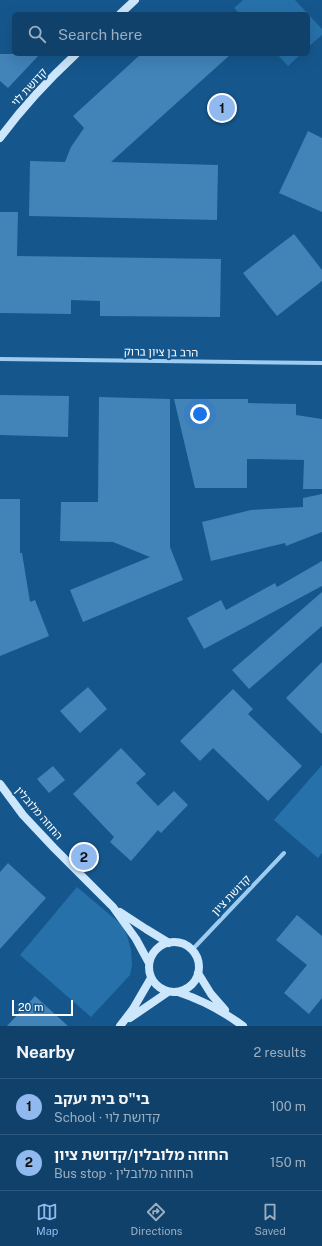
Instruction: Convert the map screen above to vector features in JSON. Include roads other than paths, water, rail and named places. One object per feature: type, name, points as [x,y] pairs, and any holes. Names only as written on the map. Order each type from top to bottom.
[{"type":"street","points":[[122,12],[135,0]]},
{"type":"street","name":"קדושת לוי","points":[[0,138],[57,72],[74,56]]},
{"type":"street","name":"הרב בן ציון ברוק","points":[[0,359],[322,363]]},
{"type":"street","name":"החוזה מלובלין","points":[[0,784],[23,815],[113,907],[136,939],[149,963]]},
{"type":"street","name":"קדושת ציון","points":[[192,950],[284,853]]},
{"type":"street","name":"החוזה מלובלין","points":[[113,907],[169,943]]},
{"type":"street","points":[[178,992],[190,986],[195,980],[198,973],[198,961],[192,950],[182,944],[169,943],[155,950],[149,963],[151,978],[158,987],[168,992],[178,992],[205,1002],[229,1016],[242,1026]]},
{"type":"street","points":[[198,973],[211,994],[229,1016]]},
{"type":"street","points":[[122,1025],[151,978]]},
{"type":"street","points":[[122,1025],[150,1003],[168,992]]},
{"type":"place","name":"בי\"ס בית יעקב","points":[[222,108]]},
{"type":"place","name":"החוזה מלובלין/קדושת ציון","points":[[84,857]]}]
